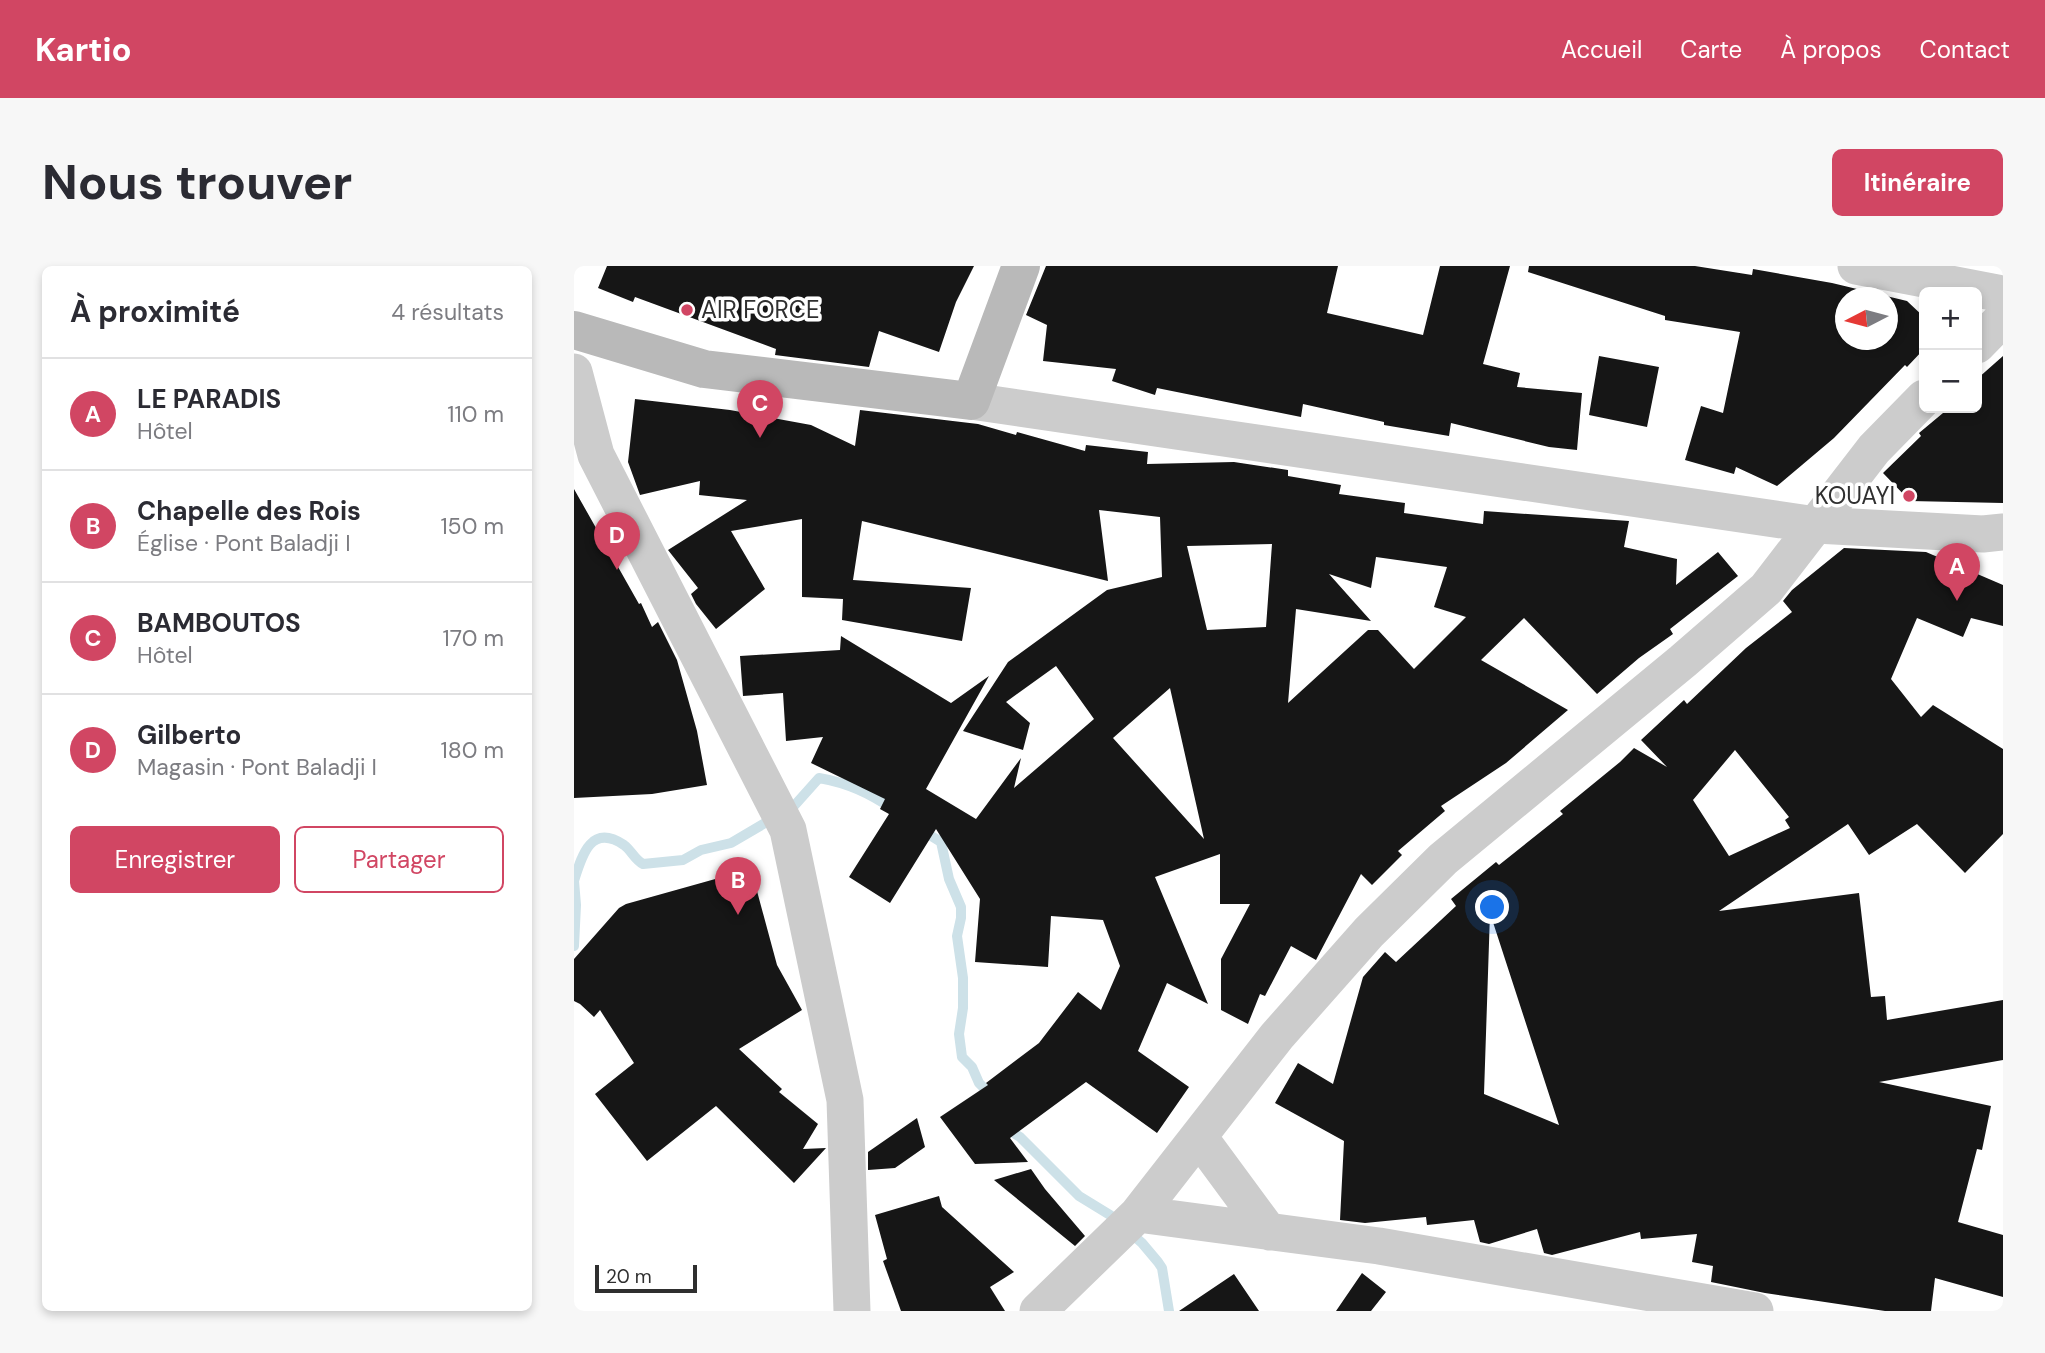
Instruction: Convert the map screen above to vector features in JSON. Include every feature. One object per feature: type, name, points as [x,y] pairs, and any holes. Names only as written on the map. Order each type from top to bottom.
[{"type":"street","points":[[971,401],[1021,266]]},
{"type":"street","points":[[1856,266],[2003,294]]},
{"type":"street","points":[[1982,340],[2003,318]]},
{"type":"street","points":[[574,330],[704,369],[971,401],[1816,525],[1983,534],[2003,532]]},
{"type":"street","points":[[574,372],[596,455],[781,816],[845,1100],[852,1311]]},
{"type":"street","points":[[1038,1311],[1127,1225],[1277,1036],[1378,923],[1443,859],[1766,589],[1874,449],[1919,403]]},
{"type":"street","points":[[1199,1136],[1269,1232]]},
{"type":"street","points":[[1127,1225],[1269,1232],[1379,1246],[1755,1311]]},
{"type":"building","points":[[607,266],[974,266],[956,302],[939,352],[879,331],[869,367],[775,355],[776,349],[635,297],[633,302],[598,288]]},
{"type":"building","points":[[1046,266],[1338,266],[1327,313],[1423,335],[1440,266],[1510,266],[1483,364],[1520,373],[1517,387],[1582,393],[1577,450],[1549,447],[1451,423],[1449,436],[1384,425],[1384,422],[1303,404],[1301,417],[1157,388],[1155,395],[1112,381],[1116,369],[1043,361],[1047,325],[1026,315]]},
{"type":"building","points":[[1529,266],[1695,266],[1752,275],[1753,269],[1832,283],[1849,287],[1835,287],[1835,350],[1898,350],[1898,299],[1907,301],[1919,312],[1919,354],[1907,367],[1905,365],[1834,438],[1777,486],[1736,467],[1734,474],[1685,460],[1701,406],[1723,413],[1740,332],[1665,320],[1665,316],[1528,272]]},
{"type":"building","points":[[1599,356],[1659,367],[1647,427],[1589,415]]},
{"type":"building","points":[[2003,356],[2003,503],[1910,501],[1883,473],[1921,436],[1919,433],[1943,413],[1982,413],[1982,375]]},
{"type":"building","points":[[635,399],[730,410],[811,425],[855,446],[860,410],[978,424],[1085,451],[1086,445],[1148,452],[1147,464],[1234,462],[1288,470],[1288,476],[1341,485],[1339,494],[1405,503],[1404,513],[1483,524],[1484,511],[1629,521],[1624,547],[1677,559],[1676,585],[1718,552],[1738,576],[1670,629],[1673,634],[1639,658],[1597,694],[1524,618],[1481,660],[1568,710],[1506,763],[1441,806],[1445,811],[1398,851],[1402,855],[1372,885],[1361,874],[1316,960],[1291,946],[1265,996],[1260,994],[1248,1024],[1221,1010],[1221,959],[1250,904],[1220,904],[1220,854],[1155,877],[1208,1004],[1167,983],[1138,1051],[1189,1087],[1157,1133],[1086,1082],[1010,1138],[1028,1162],[975,1164],[940,1117],[988,1085],[986,1083],[1039,1043],[1078,992],[1101,1010],[1120,966],[1103,920],[1051,916],[1048,967],[975,962],[980,899],[936,829],[890,903],[849,877],[889,814],[880,809],[885,799],[811,763],[823,737],[786,741],[783,693],[743,696],[740,656],[840,650],[841,636],[951,703],[989,676],[926,789],[976,819],[1021,758],[1014,788],[1094,719],[1056,666],[1006,702],[1030,723],[1023,750],[963,731],[1008,662],[1107,590],[1162,577],[1160,517],[1099,510],[1108,581],[862,521],[853,580],[971,588],[962,641],[842,620],[843,599],[802,597],[802,519],[731,531],[765,589],[716,629],[691,594],[698,588],[668,550],[747,500],[699,495],[700,481],[640,495],[628,462]],"holes":[[[1272,544],[1266,627],[1207,630],[1187,546]],[[1376,557],[1447,567],[1434,607],[1466,617],[1414,669],[1378,630],[1368,630],[1288,703],[1296,609],[1371,621],[1329,574],[1371,588]],[[1170,688],[1204,839],[1113,738]]]},
{"type":"building","points":[[574,489],[639,604],[641,603],[652,627],[658,622],[677,660],[697,731],[707,785],[652,794],[574,798]]},
{"type":"building","points":[[1844,548],[1926,552],[2003,585],[2003,626],[1971,618],[1963,637],[1917,618],[1891,679],[1921,717],[1933,705],[2003,749],[2003,834],[1965,873],[1917,824],[1869,855],[1848,824],[1719,911],[1859,893],[1871,997],[1885,996],[1887,1020],[2003,1000],[2003,1060],[1879,1082],[1991,1106],[1982,1150],[1977,1149],[1958,1222],[2003,1235],[2003,1297],[1935,1278],[1931,1311],[1885,1311],[1711,1282],[1713,1266],[1692,1262],[1697,1234],[1641,1239],[1640,1232],[1552,1255],[1544,1253],[1537,1229],[1489,1244],[1480,1242],[1474,1220],[1427,1225],[1426,1217],[1365,1223],[1340,1220],[1344,1141],[1275,1103],[1298,1063],[1333,1084],[1363,977],[1385,952],[1396,962],[1456,906],[1451,899],[1496,862],[1499,865],[1563,814],[1560,811],[1634,748],[1667,767],[1641,740],[1684,700],[1687,704],[1746,648],[1792,612],[1783,601],[1792,590]],"holes":[[[1735,750],[1789,817],[1785,820],[1790,828],[1729,856],[1693,800]],[[1490,913],[1559,1125],[1484,1094]]]},
{"type":"building","points":[[751,869],[777,965],[802,1010],[739,1049],[782,1089],[779,1092],[818,1124],[803,1149],[826,1148],[794,1183],[716,1106],[647,1161],[595,1094],[634,1063],[600,1010],[594,1017],[574,1001],[574,959],[619,908]]},
{"type":"building","points":[[917,1118],[925,1147],[895,1168],[868,1170],[868,1152]]},
{"type":"building","points":[[1031,1169],[1085,1236],[1075,1246],[994,1180]]},
{"type":"building","points":[[939,1196],[942,1207],[1014,1272],[990,1287],[1005,1311],[901,1311],[883,1261],[887,1259],[875,1215]]},
{"type":"building","points":[[1362,1273],[1386,1292],[1371,1311],[1336,1311]]},
{"type":"building","points":[[1234,1274],[1259,1311],[1179,1311]]},
{"type":"waterway","points":[[574,881],[585,852],[596,840],[613,839],[624,845],[643,864],[683,860],[701,850],[731,843],[794,806],[819,778],[858,789],[893,809]]},
{"type":"waterway","points":[[920,829],[941,842],[949,879],[961,907],[957,936],[963,978],[963,1008],[959,1034],[962,1057],[972,1067],[979,1083],[992,1096]]},
{"type":"waterway","points":[[574,881],[574,946]]},
{"type":"waterway","points":[[1010,1123],[1015,1134],[1079,1196],[1110,1215],[1142,1243],[1162,1268],[1169,1311]]},
{"type":"place","name":"AIR FORCE","points":[[687,310]]},
{"type":"place","name":"BAMBOUTOS","points":[[760,438]]},
{"type":"place","name":"KOUAYI","points":[[1909,496]]},
{"type":"place","name":"Gilberto","points":[[617,570]]},
{"type":"place","name":"LE PARADIS","points":[[1957,601]]},
{"type":"place","name":"Chapelle des Rois","points":[[738,915]]}]
